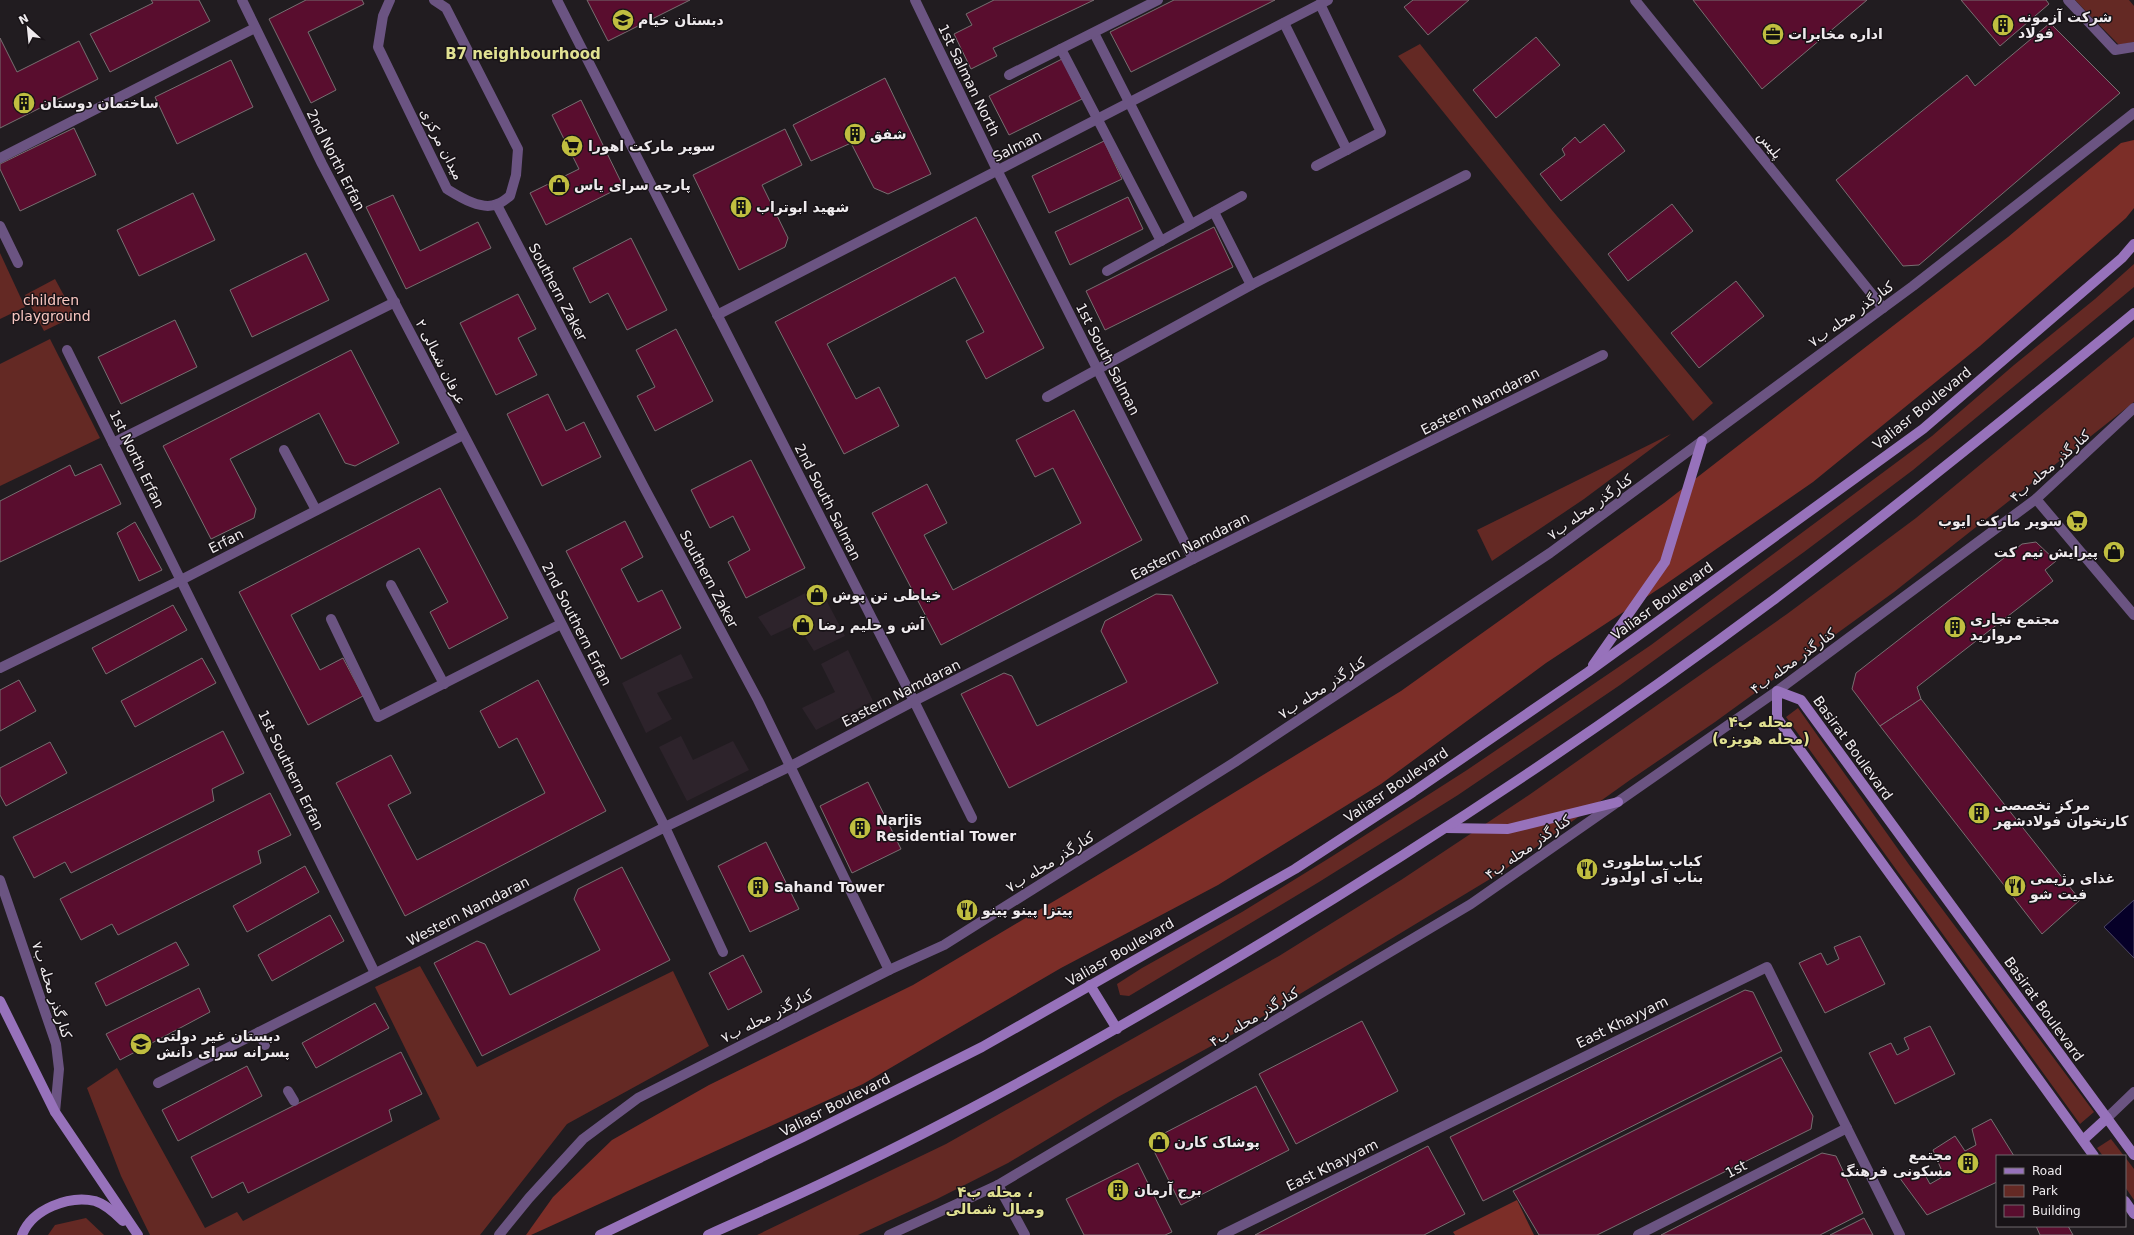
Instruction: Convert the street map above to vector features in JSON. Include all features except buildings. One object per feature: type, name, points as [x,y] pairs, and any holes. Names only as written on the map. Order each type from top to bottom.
[{"type":"main road","name":"Valiasr Boulevard","points":[[600,1235],[803,1137],[982,1047],[1295,869],[1588,672],[1923,429],[2122,258],[2134,244]]},
{"type":"main road","points":[[708,1235],[833,1178],[1013,1086],[1116,1029],[1327,903],[1446,828],[1622,709],[1770,603],[1948,466],[2134,314]]},
{"type":"main road","points":[[1588,672],[1666,562],[1702,441]]},
{"type":"main road","points":[[1777,691],[1777,718],[2093,1155]]},
{"type":"main road","name":"Basirat Boulevard","points":[[1777,691],[1801,700],[2134,1155]]},
{"type":"main road","points":[[1446,828],[1508,829],[1618,802]]},
{"type":"main road","points":[[1090,985],[1116,1029]]},
{"type":"main road","points":[[0,1002],[55,1112],[138,1235]]},
{"type":"main road","points":[[2083,1140],[2107,1118]]},
{"type":"main road","points":[[22,1235],[24,1229],[46,1209],[69,1200],[96,1202],[116,1213],[138,1235]]},
{"type":"main road","points":[[2126,1202],[2134,1214]]},
{"type":"street","name":"2nd North Erfan","points":[[242,0],[322,164],[395,302]]},
{"type":"street","name":"میدان مرکزی","points":[[390,0],[383,16],[378,47],[447,189],[460,197],[485,206],[497,205]]},
{"type":"street","points":[[434,0],[446,8],[518,149],[516,175],[510,196],[497,205]]},
{"type":"street","name":"2nd South Salman","points":[[557,0],[972,818]]},
{"type":"street","name":"1st Salman North","points":[[915,0],[998,172]]},
{"type":"street","points":[[1009,75],[1158,0]]},
{"type":"street","name":"پلیس","points":[[1635,0],[1883,308]]},
{"type":"street","points":[[2068,0],[2115,50],[2134,47]]},
{"type":"street","points":[[1316,166],[1381,132],[1324,2]]},
{"type":"street","name":"Salman","points":[[717,314],[998,172],[1324,2]]},
{"type":"street","points":[[1284,22],[1347,150]]},
{"type":"street","points":[[0,158],[256,28]]},
{"type":"street","points":[[1094,33],[1128,103],[1191,224]]},
{"type":"street","points":[[1061,49],[1161,241]]},
{"type":"street","name":"کنارگذر محله ب۷","points":[[499,1235],[529,1198],[583,1139],[638,1098],[889,970],[944,945],[1235,762],[1550,553],[1883,308],[2134,113]]},
{"type":"street","name":"1st South Salman","points":[[998,172],[1193,559]]},
{"type":"street","points":[[1047,397],[1251,285],[1466,175]]},
{"type":"street","points":[[1107,271],[1242,196]]},
{"type":"street","name":"Southern Zaker","points":[[497,205],[645,489],[758,700],[889,970]]},
{"type":"street","points":[[1214,212],[1251,285]]},
{"type":"street","points":[[0,226],[18,262]]},
{"type":"street","points":[[113,443],[395,302]]},
{"type":"street","name":"عرفان شمالی ۲","points":[[395,302],[463,435]]},
{"type":"street","name":"1st North Erfan","points":[[67,350],[181,580]]},
{"type":"street","name":"Eastern Namdaran","points":[[791,766],[1193,559],[1603,355]]},
{"type":"street","name":"کنارگذر محله ب۴","points":[[889,1235],[998,1185],[1471,904],[1777,691],[2036,499],[2134,408]]},
{"type":"street","name":"Erfan","points":[[0,668],[181,580],[463,435]]},
{"type":"street","name":"2nd Southern Erfan","points":[[463,435],[665,827],[723,952]]},
{"type":"street","points":[[284,450],[316,510]]},
{"type":"street","points":[[2036,499],[2134,614]]},
{"type":"street","name":"1st Southern Erfan","points":[[181,580],[375,973]]},
{"type":"street","points":[[391,585],[444,684]]},
{"type":"street","points":[[331,619],[378,717],[561,624]]},
{"type":"street","name":"Western Namdaran","points":[[158,1083],[665,827],[791,766]]},
{"type":"street","name":"کنارگذر محله ب۷","points":[[0,880],[56,1044],[58,1069],[55,1112]]},
{"type":"street","name":"East Khayyam","points":[[1222,1235],[1767,967],[1900,1235]]},
{"type":"street","points":[[259,1032],[265,1045]]},
{"type":"street","points":[[288,1091],[294,1101]]},
{"type":"street","points":[[2107,1118],[2134,1092]]},
{"type":"street","name":"1st","points":[[1638,1235],[1847,1128]]},
{"type":"street","points":[[998,1185],[1025,1235]]},
{"type":"shaded area","points":[[2134,140],[2134,208],[2126,218],[1980,346],[1813,482],[1663,586],[1546,663],[1381,784],[1218,885],[1061,968],[863,1084],[531,1235],[526,1235],[553,1197],[612,1140],[709,1085],[913,985],[1140,850],[1401,691],[1664,503],[2008,237],[2121,143]]},
{"type":"shaded area","points":[[819,586],[845,636],[814,651],[797,624],[771,636],[758,617]]},
{"type":"shaded area","points":[[848,650],[873,701],[816,730],[802,708],[835,692],[821,664]]},
{"type":"shaded area","points":[[681,654],[693,678],[657,693],[672,719],[646,733],[622,683]]},
{"type":"shaded area","points":[[681,736],[693,760],[733,741],[749,770],[687,801],[659,747]]},
{"type":"shaded area","points":[[2134,900],[2134,958],[2104,927]]},
{"type":"shaded area","points":[[1517,1200],[1534,1235],[1455,1235],[1453,1232]]},
{"type":"green space","points":[[2075,0],[2129,0],[2134,6],[2134,42],[2119,45]]},
{"type":"green space","points":[[1420,44],[1551,209],[1713,403],[1693,421],[1398,56]]},
{"type":"green space","points":[[0,253],[25,307],[0,319]]},
{"type":"green space","points":[[2134,264],[2134,287],[1913,470],[1804,552],[1620,685],[1458,795],[1319,882],[1129,996],[1120,995],[1117,984],[1142,968],[1242,912],[1331,857],[1467,770],[1651,645],[1932,436],[2014,365],[2095,299]]},
{"type":"green space","name":"children playground","points":[[55,279],[75,316],[44,331],[25,295]]},
{"type":"green space","points":[[2134,337],[2134,402],[1894,592],[1715,722],[1630,780],[1500,873],[1237,1032],[1116,1098],[1008,1163],[937,1199],[858,1235],[757,1235],[946,1144],[1279,956],[1401,880],[1529,795],[1787,614],[1916,518]]},
{"type":"green space","points":[[50,339],[100,438],[0,486],[0,364]]},
{"type":"green space","points":[[1671,434],[1584,499],[1492,561],[1477,530]]},
{"type":"green space","points":[[1798,708],[1910,866],[2094,1112],[2080,1124],[1786,717]]},
{"type":"green space","points":[[420,966],[477,1067],[673,971],[709,1046],[567,1124],[480,1235],[150,1235],[121,1176],[87,1088],[117,1068],[205,1228],[237,1212],[243,1221],[440,1119],[375,987]]},
{"type":"green space","points":[[2111,1139],[2123,1155],[2102,1155],[2097,1148]]},
{"type":"green space","points":[[2126,1158],[2134,1169],[2134,1200],[2126,1188]]},
{"type":"green space","points":[[86,1218],[104,1235],[48,1235],[55,1225]]},
{"type":"place","name":"دبستان خیام","points":[[623,20]]},
{"type":"place","name":"شرکت آزمونه فولاد","points":[[2003,25]]},
{"type":"place","name":"اداره مخابرات","points":[[1773,34]]},
{"type":"place","name":"ساختمان دوستان","points":[[24,103]]},
{"type":"place","name":"شفق","points":[[855,134]]},
{"type":"place","name":"سوپر مارکت اهورا","points":[[572,146]]},
{"type":"place","name":"پارچه سرای یاس","points":[[559,185]]},
{"type":"place","name":"شهید ابوتراب","points":[[741,207]]},
{"type":"place","name":"سوپر مارکت ایوب","points":[[2077,521]]},
{"type":"place","name":"پیرایش نیم کت","points":[[2114,552]]},
{"type":"place","name":"خیاطی تن پوش","points":[[817,595]]},
{"type":"place","name":"آش و حلیم رضا","points":[[803,625]]},
{"type":"place","name":"مجتمع تجاری مروارید","points":[[1955,627]]},
{"type":"place","name":"مرکز تخصصی کارتخوان فولادشهر","points":[[1979,813]]},
{"type":"place","name":"Narjis Residential Tower","points":[[860,828]]},
{"type":"place","name":"کباب ساطوری بناب آی اولدوز","points":[[1587,869]]},
{"type":"place","name":"غذای رژیمی فیت شو","points":[[2015,886]]},
{"type":"place","name":"Sahand Tower","points":[[758,887]]},
{"type":"place","name":"پیتزا پینو پینو","points":[[967,910]]},
{"type":"place","name":"دبستان غیر دولتی پسرانه سرای دانش","points":[[141,1044]]},
{"type":"place","name":"پوشاک کارن","points":[[1159,1142]]},
{"type":"place","name":"مجتمع مسکونی فرهنگ","points":[[1968,1163]]},
{"type":"place","name":"برج آرمان","points":[[1118,1190]]},
{"type":"district","name":"B7 neighbourhood","points":[[523,54]]},
{"type":"district","name":"محله ب۴ (محله هویزه)","points":[[1761,730]]},
{"type":"district","name":"محله ب۴ ، وصال شمالی","points":[[995,1200]]}]
